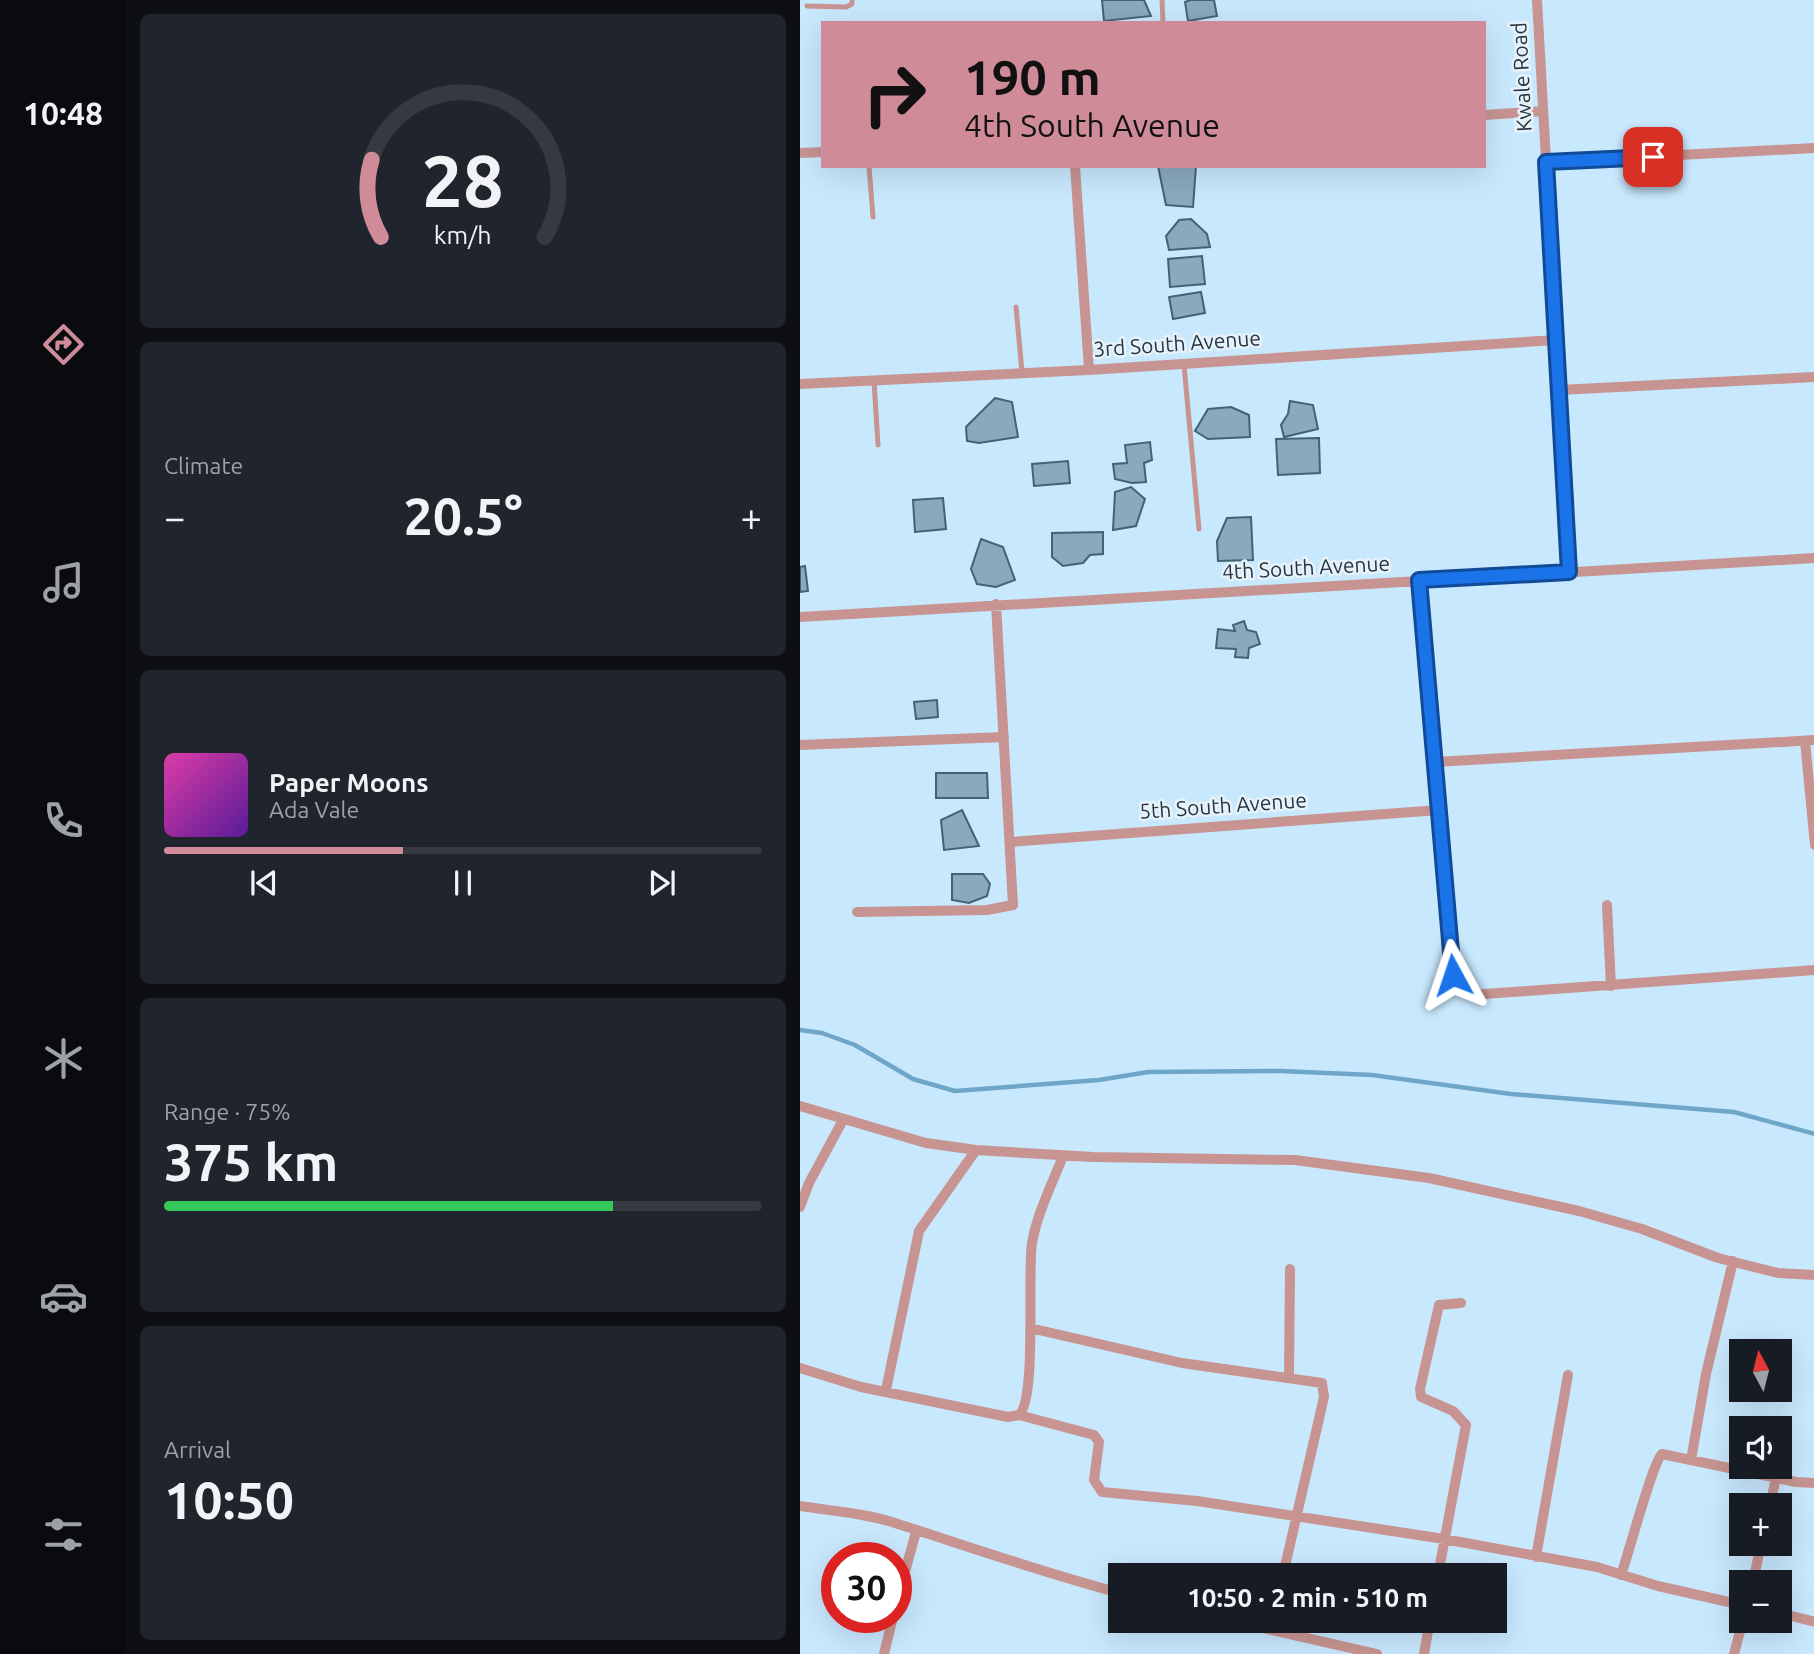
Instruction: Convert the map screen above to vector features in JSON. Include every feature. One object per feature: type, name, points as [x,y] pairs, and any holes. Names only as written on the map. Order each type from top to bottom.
[{"type":"street","name":"Kwale Road","points":[[1537,0],[1569,572]]},
{"type":"street","points":[[1486,115],[1543,111]]},
{"type":"street","points":[[1546,162],[1814,148]]},
{"type":"street","points":[[800,153],[821,152]]},
{"type":"street","points":[[1075,168],[1089,370]]},
{"type":"street","name":"3rd South Avenue","points":[[800,384],[1089,370],[1556,340]]},
{"type":"street","points":[[1559,390],[1814,377]]},
{"type":"street","name":"4th South Avenue","points":[[800,617],[1814,558]]},
{"type":"street","points":[[1419,580],[1453,975],[1460,988],[1471,995],[1814,970]]},
{"type":"street","points":[[857,912],[987,910],[1013,905],[996,604]]},
{"type":"street","points":[[800,745],[1004,737]]},
{"type":"street","points":[[1435,762],[1809,740],[1814,845]]},
{"type":"street","name":"5th South Avenue","points":[[1010,842],[1439,810]]},
{"type":"street","points":[[1607,905],[1613,986]]},
{"type":"street","points":[[800,1106],[926,1143],[976,1150],[1063,1156],[1295,1160],[1429,1178],[1579,1210],[1733,1261],[1778,1273],[1814,1275]]},
{"type":"street","points":[[800,1207],[809,1183],[843,1120]]},
{"type":"street","points":[[886,1390],[919,1231],[976,1150]]},
{"type":"street","points":[[1019,1415],[1024,1407],[1030,1328],[1032,1241],[1063,1156]]},
{"type":"street","points":[[1691,1460],[1706,1374],[1733,1261]]},
{"type":"street","points":[[1289,1377],[1290,1269]]},
{"type":"street","points":[[1440,1563],[1466,1425],[1453,1411],[1421,1397],[1420,1389],[1439,1305],[1461,1303]]},
{"type":"street","points":[[1030,1328],[1182,1363],[1316,1381],[1324,1387],[1286,1563]]},
{"type":"street","points":[[800,1368],[861,1387],[1008,1417],[1019,1415],[1094,1435],[1099,1442],[1094,1480],[1102,1492],[1297,1515],[1444,1539],[1621,1575],[1729,1602]]},
{"type":"street","points":[[1536,1557],[1568,1375]]},
{"type":"street","points":[[1621,1575],[1656,1458],[1662,1454],[1729,1468]]},
{"type":"street","points":[[1784,1479],[1814,1483]]},
{"type":"street","points":[[800,1506],[852,1513],[1108,1589]]},
{"type":"street","points":[[912,1546],[916,1532]]},
{"type":"street","points":[[1792,1617],[1814,1622]]},
{"type":"street","points":[[884,1654],[889,1633]]},
{"type":"street","points":[[1300,1633],[1377,1654]]},
{"type":"street","points":[[1424,1654],[1428,1633]]},
{"type":"street","points":[[1734,1654],[1740,1633]]},
{"type":"lane","points":[[807,6],[846,7],[852,4],[852,0]]},
{"type":"lane","points":[[1162,0],[1163,21]]},
{"type":"lane","points":[[869,168],[873,217]]},
{"type":"lane","points":[[1016,307],[1022,372]]},
{"type":"lane","points":[[1184,362],[1198,529]]},
{"type":"lane","points":[[874,381],[878,445]]},
{"type":"building","points":[[1102,0],[1144,0],[1151,16],[1104,21]]},
{"type":"building","points":[[1214,0],[1217,16],[1188,21],[1185,2]]},
{"type":"building","points":[[1158,168],[1196,168],[1193,207],[1166,205]]},
{"type":"building","points":[[1191,219],[1207,234],[1210,247],[1169,250],[1166,236],[1179,220]]},
{"type":"building","points":[[1202,256],[1205,284],[1170,287],[1168,259]]},
{"type":"building","points":[[1201,292],[1205,313],[1173,319],[1169,297]]},
{"type":"building","points":[[995,398],[1012,402],[1018,437],[979,443],[967,441],[966,427]]},
{"type":"building","points":[[1290,401],[1313,405],[1318,429],[1284,437],[1281,425],[1288,414]]},
{"type":"building","points":[[1231,407],[1249,415],[1250,437],[1208,439],[1195,431],[1208,409]]},
{"type":"building","points":[[1319,438],[1320,473],[1278,475],[1276,439]]},
{"type":"building","points":[[1150,442],[1152,460],[1144,463],[1146,482],[1132,483],[1115,479],[1113,464],[1127,463],[1125,445]]},
{"type":"building","points":[[1068,461],[1070,483],[1034,486],[1032,464]]},
{"type":"building","points":[[1131,487],[1145,499],[1136,526],[1113,530],[1115,492]]},
{"type":"building","points":[[943,498],[946,529],[915,532],[913,500]]},
{"type":"building","points":[[1251,517],[1253,560],[1218,561],[1217,541],[1227,518]]},
{"type":"building","points":[[1103,532],[1103,554],[1090,555],[1083,563],[1063,566],[1052,557],[1052,533]]},
{"type":"building","points":[[981,539],[1003,547],[1015,580],[996,587],[977,584],[971,569]]},
{"type":"building","points":[[805,566],[808,591],[800,592],[800,567]]},
{"type":"building","points":[[1244,621],[1247,630],[1256,632],[1260,644],[1249,648],[1248,658],[1235,657],[1236,649],[1216,648],[1218,629],[1235,631],[1233,625]]},
{"type":"building","points":[[937,700],[938,717],[916,719],[914,702]]},
{"type":"building","points":[[936,773],[987,773],[988,798],[936,798]]},
{"type":"building","points":[[962,810],[979,846],[944,850],[941,820]]},
{"type":"building","points":[[952,874],[983,874],[990,884],[987,896],[969,903],[952,900]]},
{"type":"waterway","points":[[800,1030],[822,1033],[855,1045],[913,1079],[955,1091],[1099,1080],[1148,1072],[1281,1071],[1372,1075],[1511,1094],[1734,1112],[1815,1134]]},
{"type":"route","points":[[1453,975],[1419,580],[1569,572],[1546,162],[1653,157]]}]
